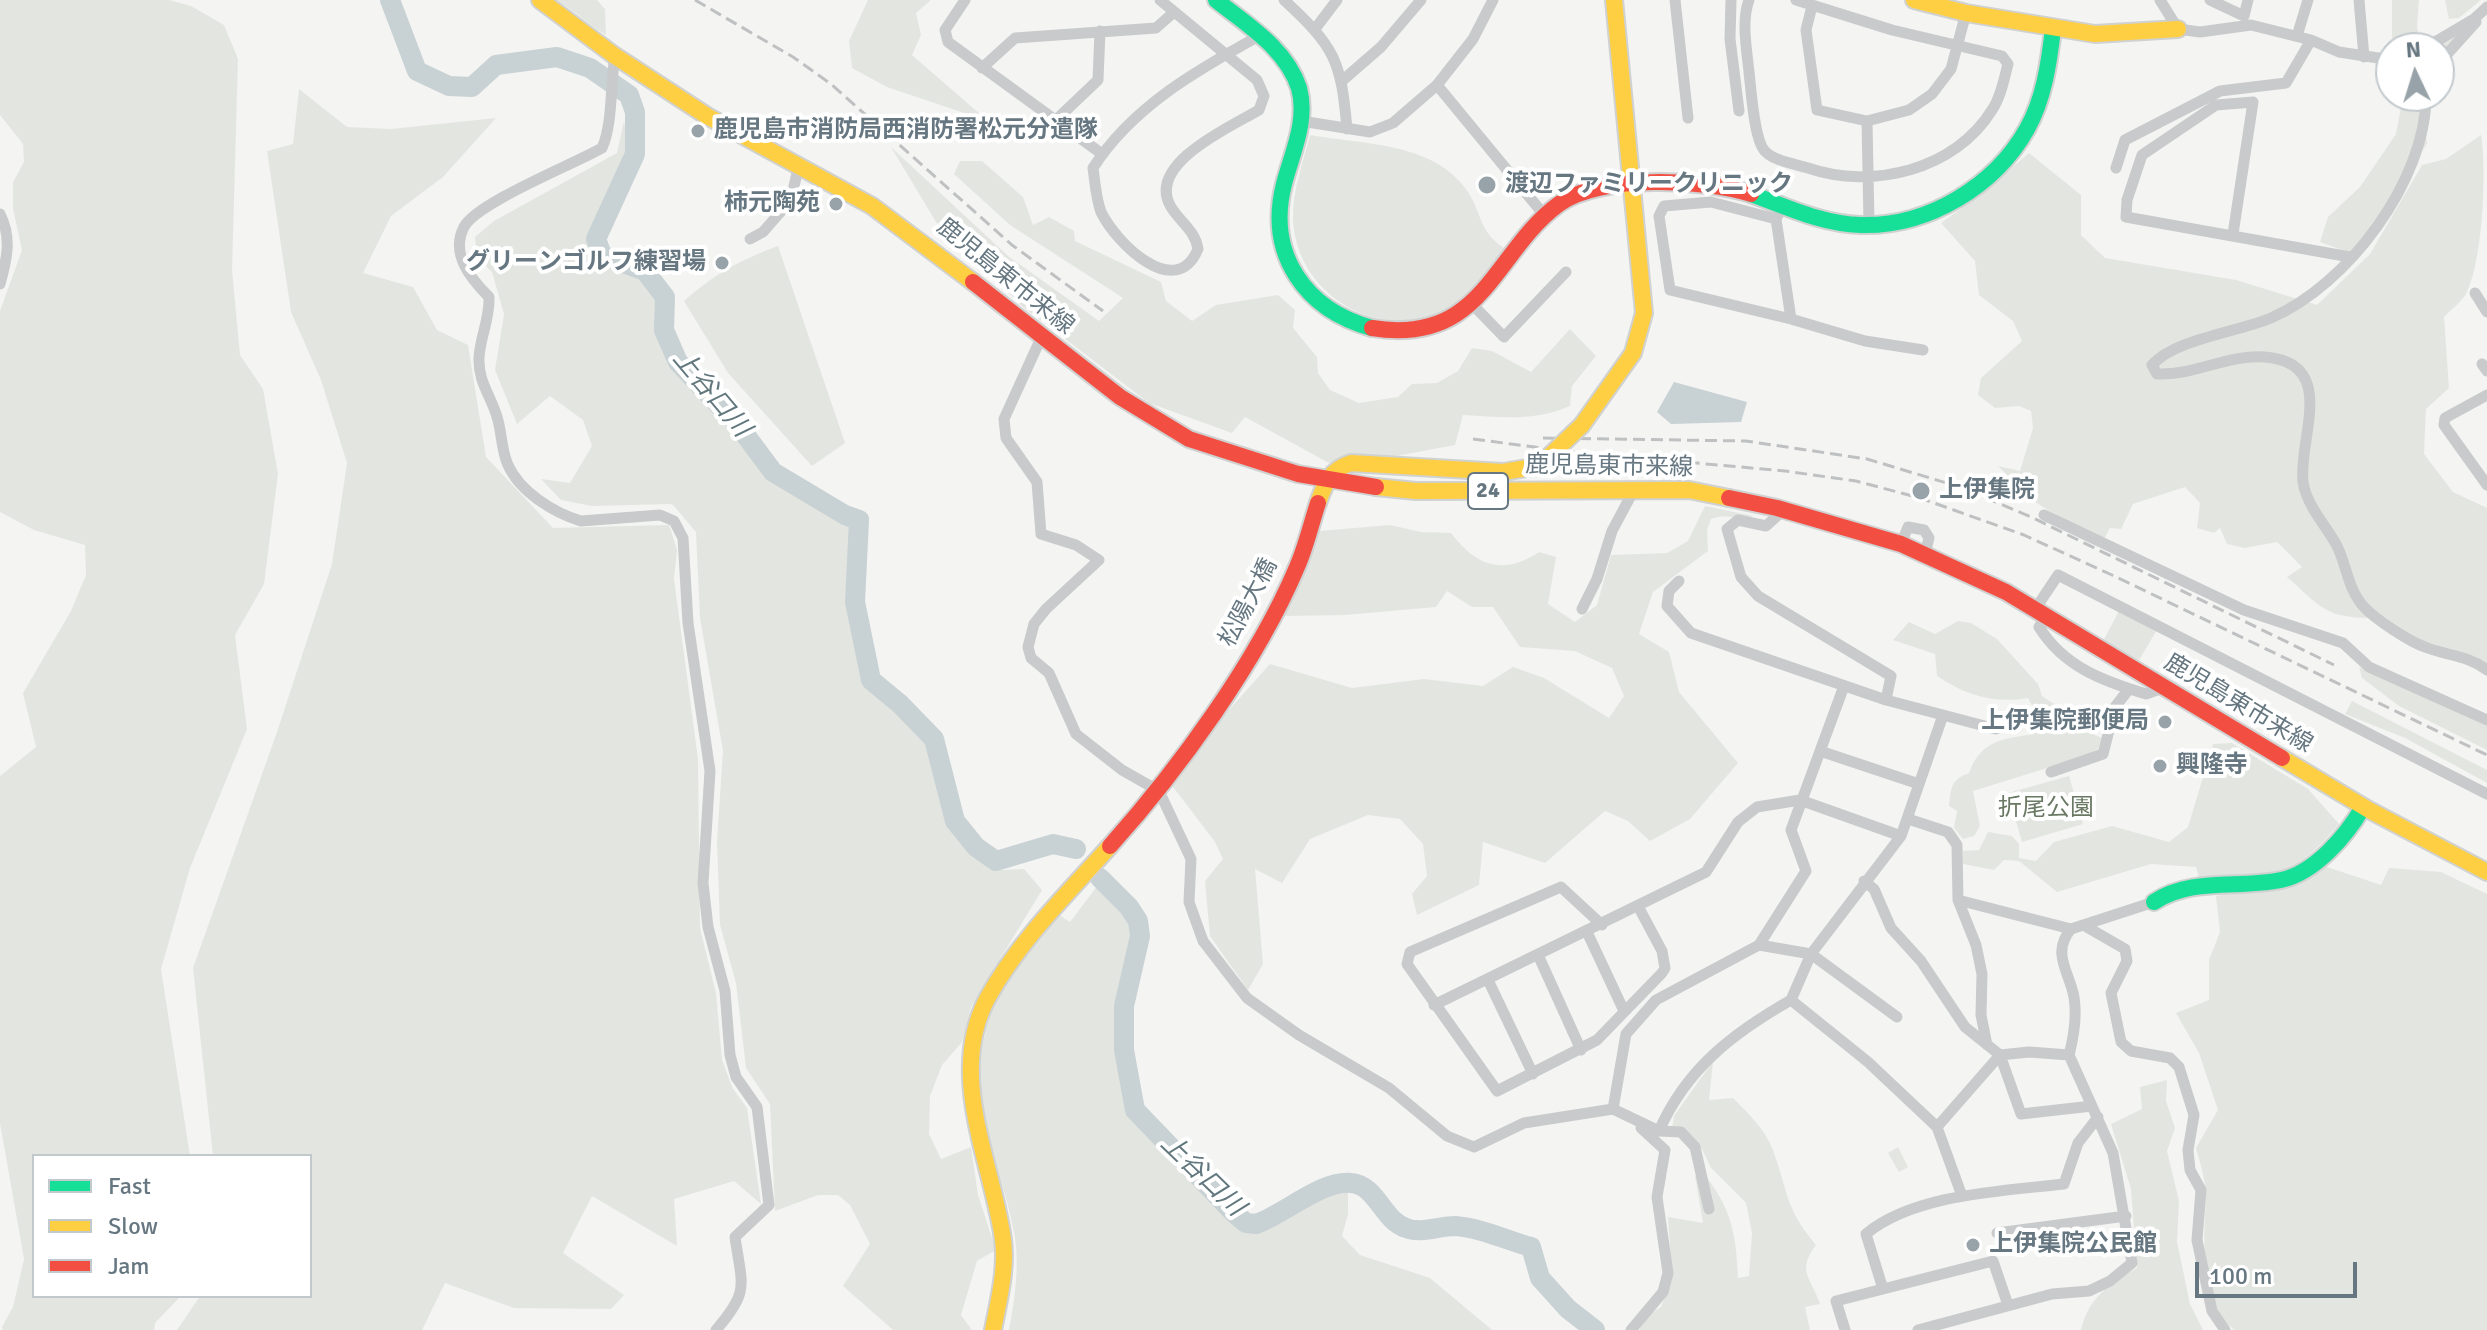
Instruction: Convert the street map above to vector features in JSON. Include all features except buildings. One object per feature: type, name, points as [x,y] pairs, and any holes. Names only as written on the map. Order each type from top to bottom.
[{"type":"street","name":"鹿児島東市来線","points":[[540,0],[615,56],[707,116],[799,164],[914,235],[1041,338],[1170,430],[1229,454],[1326,481],[1416,491],[1689,490],[1777,508],[1901,544],[2006,592],[2363,807],[2487,872]]},
{"type":"street","points":[[965,0],[945,30],[948,42],[1102,154]]},
{"type":"street","points":[[1160,0],[1173,13],[1225,54],[1257,80],[1264,96],[1259,110],[1212,135],[1183,159],[1168,180],[1171,207],[1197,240],[1198,249],[1187,268],[1167,272],[1158,269],[1116,236],[1100,209],[1093,168],[1102,154],[1161,94],[1225,54],[1259,36]]},
{"type":"street","points":[[1216,0],[1279,52],[1294,77],[1301,94],[1301,121],[1280,191],[1279,215],[1289,265],[1310,296],[1351,323],[1399,332],[1445,319],[1472,304],[1545,216],[1556,205],[1579,193],[1633,187],[1720,184],[1780,212]]},
{"type":"street","points":[[1284,0],[1315,29],[1333,52],[1343,80],[1347,129]]},
{"type":"street","points":[[1315,29],[1337,0]]},
{"type":"street","points":[[1343,80],[1381,47],[1421,0]]},
{"type":"street","points":[[1301,121],[1370,132],[1393,123],[1437,85],[1473,39],[1493,0]]},
{"type":"street","points":[[1326,481],[1342,465],[1365,462],[1503,472],[1539,466],[1582,425],[1633,353],[1644,313],[1614,0]]},
{"type":"street","points":[[1675,0],[1688,118]]},
{"type":"street","points":[[1731,0],[1730,39],[1739,111]]},
{"type":"street","points":[[1749,0],[1746,38],[1759,140],[1763,150],[1819,172],[1868,178],[1922,166],[1973,134],[1993,109],[2008,64],[2002,56],[1958,47],[1796,0]]},
{"type":"street","points":[[1914,0],[2053,29],[2121,34],[2178,29],[2200,32],[2247,20]]},
{"type":"street","points":[[2160,0],[2178,29]]},
{"type":"street","points":[[2210,0],[2247,20],[2375,58]]},
{"type":"street","points":[[2247,20],[2248,0]]},
{"type":"street","points":[[2297,36],[2308,0]]},
{"type":"street","points":[[2359,0],[2364,57]]},
{"type":"street","points":[[1812,6],[1806,30],[1817,110],[1867,121],[1909,110],[1932,94],[1951,69],[1966,13]]},
{"type":"street","points":[[2452,32],[2487,8]]},
{"type":"street","points":[[2455,45],[2487,8]]},
{"type":"street","points":[[982,68],[1015,38],[1156,28],[1173,13]]},
{"type":"street","points":[[1923,350],[1865,341],[1791,319],[1670,290],[1659,216],[1664,206],[1711,202],[1834,222],[1869,224],[1926,213],[1970,191],[1997,168],[2021,138],[2044,87],[2053,29]]},
{"type":"street","points":[[1057,119],[1098,80],[1100,31]]},
{"type":"street","points":[[2116,168],[2125,140],[2220,91],[2286,83],[2311,40]]},
{"type":"street","points":[[615,56],[608,102],[610,130],[602,148],[503,198],[465,223],[460,237],[462,262],[470,278],[489,297],[490,314],[479,357],[482,388],[497,416],[508,465],[517,479],[535,497],[569,518],[581,521],[660,515],[674,521],[683,538],[688,623],[710,771],[703,883],[708,927],[725,991],[730,1055],[736,1077],[757,1107],[769,1205],[735,1237],[742,1283],[738,1304],[716,1330]]},
{"type":"street","points":[[1437,85],[1545,216]]},
{"type":"street","points":[[2233,234],[2253,102],[2216,105],[2142,155],[2127,200],[2126,217],[2350,257]]},
{"type":"street","points":[[2426,112],[2419,150],[2404,183],[2376,227],[2350,257],[2289,310],[2171,352],[2159,358],[2153,370],[2157,374],[2175,375],[2218,363],[2265,357],[2292,365],[2308,382],[2311,416],[2304,453],[2305,487],[2323,526],[2337,546],[2350,586],[2364,608],[2410,640],[2465,657],[2487,670]]},
{"type":"street","points":[[1867,121],[1869,224]]},
{"type":"street","points":[[750,239],[763,232],[791,200],[799,164]]},
{"type":"street","points":[[1780,212],[1791,319]]},
{"type":"street","points":[[0,214],[6,226],[8,253],[0,284]]},
{"type":"street","points":[[1472,304],[1504,337],[1566,272]]},
{"type":"street","points":[[2475,293],[2487,312]]},
{"type":"street","points":[[1041,338],[1004,419],[1006,438],[1037,482],[1041,534],[1076,545],[1099,560],[1046,609],[1034,624],[1028,647],[1031,658],[1049,673],[1076,734],[1122,770],[1159,791],[1191,859],[1189,902],[1203,941],[1247,998],[1299,1035],[1389,1088],[1447,1136],[1474,1147],[1524,1123],[1613,1109],[1659,1131],[1681,1132],[1695,1147],[1709,1209]]},
{"type":"street","points":[[2487,395],[2445,418],[2444,425],[2487,485]]},
{"type":"street","name":"松陽大橋","points":[[993,1330],[1005,1259],[1000,1214],[971,1096],[979,1019],[992,987],[1029,937],[1159,791],[1260,640],[1297,567],[1326,481]]},
{"type":"street","points":[[1582,609],[1594,586],[1612,531],[1636,488]]},
{"type":"street","points":[[1777,508],[1777,516],[1766,526],[1738,520],[1727,529],[1741,577],[1758,596],[1891,676],[1886,700]]},
{"type":"street","points":[[2044,515],[2244,610],[2343,643],[2369,667],[2487,720]]},
{"type":"street","points":[[2162,688],[2146,694],[2129,689],[2096,678],[2065,657],[2039,627],[2040,615],[2058,575],[2487,794]]},
{"type":"street","points":[[1679,581],[1669,591],[1667,606],[1691,633],[1942,718],[1996,729]]},
{"type":"street","points":[[1613,1109],[1626,1034],[1656,1000],[1759,945],[1806,871],[1791,830],[1844,686]]},
{"type":"street","points":[[2051,772],[2103,754],[2115,707],[2129,689]]},
{"type":"street","points":[[1659,1131],[1669,1108],[1711,1053],[1739,1030],[1791,1000],[1811,954],[1901,836],[1942,718]]},
{"type":"street","points":[[1820,751],[1919,784]]},
{"type":"street","points":[[1434,1005],[1539,957],[1706,872],[1738,822],[1757,807],[1800,800],[1901,836]]},
{"type":"street","points":[[1958,900],[2071,929],[2085,926],[2154,902],[2172,890],[2270,881],[2295,875],[2316,860],[2359,816],[2363,807]]},
{"type":"street","points":[[1908,819],[1948,832],[1957,845],[1958,900],[1982,974],[1981,1015],[1987,1045]]},
{"type":"street","points":[[1864,881],[1874,889],[1891,928],[1921,961],[1965,1027],[2000,1055],[2021,1114],[2095,1111]]},
{"type":"street","points":[[1602,925],[1561,887],[1410,952],[1407,964],[1494,1090],[1505,1088],[1597,1040],[1665,968],[1662,951],[1639,908]]},
{"type":"street","points":[[2085,926],[2125,949],[2127,961],[2111,993],[2121,1042],[2131,1051],[2170,1058],[2179,1067],[2194,1115],[2188,1150],[2190,1170],[2201,1190],[2197,1240],[2212,1311],[2225,1330]]},
{"type":"street","points":[[1918,1330],[1959,1325],[2008,1305],[2052,1294],[2089,1291],[2110,1281],[2132,1263],[2113,1153],[2069,1055],[2074,1037],[2074,996],[2060,954],[2062,940],[2071,929]]},
{"type":"street","points":[[1587,932],[1624,1011]]},
{"type":"street","points":[[1759,945],[1811,954],[1897,1017]]},
{"type":"street","points":[[1539,957],[1581,1050]]},
{"type":"street","points":[[1488,980],[1533,1074]]},
{"type":"street","points":[[1791,1000],[1868,1062],[1937,1127],[1962,1196]]},
{"type":"street","points":[[1937,1127],[2000,1055],[2029,1052],[2069,1055]]},
{"type":"street","points":[[1613,1109],[1646,1131],[1665,1150],[1657,1197],[1668,1273],[1663,1292],[1631,1330]]},
{"type":"street","points":[[1883,1289],[1866,1234],[1883,1220],[1962,1196],[2064,1184],[2078,1143],[2095,1111]]},
{"type":"street","points":[[1997,1233],[2126,1216]]},
{"type":"street","points":[[1845,1330],[1836,1301],[1993,1261],[2008,1305]]},
{"type":"green space","points":[[0,0],[169,0],[191,6],[224,25],[238,59],[232,270],[240,355],[263,389],[278,474],[264,584],[235,635],[247,729],[190,868],[161,969],[190,1154],[32,1154],[32,1298],[179,1298],[155,1323],[154,1330],[3,1330],[2,1327],[13,1307],[24,1259],[0,1123],[0,776],[36,747],[23,693],[71,611],[86,575],[85,545],[34,530],[0,512],[0,311],[22,250],[13,209],[13,182],[24,162],[23,144],[0,115]]},
{"type":"green space","points":[[556,0],[597,0],[605,9],[606,35],[569,9]]},
{"type":"green space","points":[[868,0],[931,0],[916,13],[921,35],[912,55],[988,121],[887,87],[852,68],[849,41]]},
{"type":"green space","points":[[2392,0],[2419,0],[2418,32],[2392,32]]},
{"type":"green space","points":[[2445,0],[2481,0],[2459,18],[2449,19]]},
{"type":"green space","points":[[2459,25],[2467,25],[2455,39],[2455,32],[2442,32]]},
{"type":"green space","points":[[299,89],[347,127],[391,129],[496,118],[443,177],[391,216],[363,273],[413,287],[437,330],[468,345],[486,457],[553,528],[669,525],[677,550],[674,579],[698,759],[700,928],[716,993],[722,1060],[733,1089],[747,1108],[761,1204],[734,1181],[674,1199],[677,1246],[592,1196],[563,1253],[624,1295],[611,1309],[514,1308],[445,1283],[422,1330],[177,1330],[199,1298],[312,1298],[312,1154],[213,1154],[193,968],[277,732],[332,564],[347,463],[321,380],[291,312],[267,151],[293,144]]},
{"type":"green space","points":[[2400,112],[2423,112],[2427,144],[2397,186],[2371,237],[2350,253],[2320,242],[2328,217],[2360,187],[2396,134]]},
{"type":"green space","points":[[624,121],[628,152],[589,239],[597,257],[641,274],[657,296],[658,332],[672,367],[735,432],[774,482],[850,523],[847,602],[865,685],[927,741],[948,820],[967,850],[1001,870],[1024,869],[1042,890],[971,1007],[962,1042],[942,1065],[930,1096],[929,1134],[941,1159],[971,1147],[978,1195],[996,1250],[977,1261],[961,1315],[972,1330],[893,1330],[843,1286],[870,1244],[850,1205],[838,1195],[818,1195],[775,1211],[770,1104],[746,1068],[736,983],[720,925],[717,841],[723,751],[700,618],[696,532],[672,504],[592,506],[561,500],[541,479],[570,483],[592,446],[583,420],[550,396],[517,424],[495,370],[504,314],[492,272],[477,257],[475,237],[494,221],[617,153]]},
{"type":"green space","points":[[1310,135],[1391,147],[1430,159],[1461,183],[1488,233],[1504,248],[1470,292],[1456,304],[1430,317],[1403,321],[1376,318],[1351,309],[1328,293],[1310,272],[1298,248],[1293,219],[1294,198]]},
{"type":"green space","points":[[2481,135],[2483,192],[2480,239],[2466,294],[2444,317],[2449,388],[2426,409],[2424,454],[2453,492],[2487,508],[2487,668],[2424,644],[2349,593],[2353,602],[2371,618],[2343,616],[2323,608],[2287,577],[2302,567],[2277,542],[2245,548],[2227,544],[2220,528],[2214,533],[2197,528],[2200,503],[2185,487],[2133,504],[2121,529],[2110,528],[2104,539],[2039,504],[2020,490],[1998,466],[2020,471],[2033,428],[2031,411],[2019,406],[1995,408],[1978,395],[1981,378],[2022,341],[2013,321],[1979,295],[1975,261],[1941,223],[2029,153],[2081,195],[2081,235],[2105,258],[2236,280],[2317,305],[2370,254],[2422,165],[2446,159]]},
{"type":"green space","points":[[891,147],[1008,256],[1099,321],[1123,298],[1010,225],[954,174],[960,161],[982,161],[1023,197],[1033,225],[1049,217],[1074,231],[1075,241],[1161,282],[1166,301],[1192,321],[1216,305],[1278,295],[1295,310],[1293,328],[1317,357],[1318,373],[1330,390],[1359,403],[1398,397],[1412,384],[1437,383],[1458,371],[1472,348],[1492,351],[1531,372],[1570,329],[1596,356],[1572,386],[1570,406],[1530,416],[1463,415],[1455,445],[1381,459],[1345,455],[1329,463],[1245,417],[1232,433],[1149,403],[1022,306],[936,222]]},
{"type":"green space","points":[[778,246],[845,443],[812,466],[728,373],[684,301],[728,269]]},
{"type":"green space","points":[[1705,506],[1753,516],[1711,519],[1707,530],[1708,551],[1653,592],[1639,634],[1669,652],[1679,692],[1738,763],[1690,819],[1650,841],[1628,821],[1605,811],[1545,863],[1483,842],[1479,885],[1417,915],[1412,894],[1427,876],[1423,844],[1400,819],[1368,815],[1310,839],[1282,883],[1255,869],[1263,964],[1248,990],[1210,936],[1205,881],[1223,859],[1215,842],[1167,779],[1270,664],[1352,688],[1424,679],[1483,686],[1513,667],[1544,678],[1609,718],[1624,696],[1612,668],[1575,651],[1520,647],[1493,607],[1472,607],[1447,591],[1436,607],[1345,615],[1281,616],[1319,531],[1390,525],[1421,532],[1451,533],[1470,553],[1491,564],[1514,564],[1539,552],[1556,557],[1548,604],[1575,622],[1597,605],[1611,555],[1667,553],[1688,541]]},
{"type":"green space","points":[[2119,611],[2157,630],[2139,660],[2103,641]]},
{"type":"green space","points":[[1958,621],[1971,623],[1997,639],[2038,684],[2042,696],[2080,721],[2081,729],[2102,738],[2098,749],[2086,756],[1973,791],[1980,826],[1974,836],[1963,839],[1954,828],[1957,811],[1949,806],[1953,785],[1969,773],[1987,747],[2003,740],[2034,734],[2035,711],[2028,698],[1992,699],[1958,688],[1937,676],[1935,654],[1893,640],[1909,622],[1935,634]]},
{"type":"green space","points":[[2359,667],[2487,726],[2487,750],[2399,706],[2362,678]]},
{"type":"green space","points":[[2352,701],[2487,770],[2487,783],[2405,738],[2345,714]]},
{"type":"green space","points":[[2232,743],[2308,789],[2339,824],[2307,857],[2292,866],[2262,875],[2199,878],[2196,867],[2151,864],[2057,892],[2019,861],[2004,860],[1994,870],[1963,864],[1963,851],[1979,850],[1988,832],[2012,836],[2019,844],[2019,858],[2036,861],[2054,842],[2112,826],[2169,842],[2188,827],[2213,744]]},
{"type":"green space","name":"折尾公園","points":[[2069,776],[2083,824],[2022,842],[2008,793]]},
{"type":"green space","points":[[2324,866],[2381,885],[2389,868],[2441,872],[2487,894],[2487,1330],[2235,1330],[2223,1318],[2209,1287],[2205,1250],[2205,1185],[2196,1148],[2218,1110],[2199,1053],[2176,1013],[2209,1000],[2209,960],[2220,932],[2216,896],[2261,886],[2291,885]]},
{"type":"green space","points":[[1098,885],[1133,921],[1135,940],[1120,1004],[1117,1045],[1123,1096],[1136,1121],[1237,1225],[1267,1227],[1319,1199],[1348,1190],[1348,1214],[1342,1236],[1360,1255],[1430,1278],[1492,1330],[1009,1330],[1017,1256],[1008,1204],[982,1105],[980,1079],[988,1022],[1009,979],[1059,915],[1070,922]]},
{"type":"green space","points":[[1713,1061],[1709,1100],[1733,1098],[1760,1128],[1772,1148],[1792,1208],[1816,1245],[1806,1268],[1820,1304],[1805,1307],[1810,1330],[1640,1330],[1639,1321],[1661,1307],[1672,1279],[1668,1217],[1703,1223],[1695,1176],[1701,1170],[1719,1196],[1730,1220],[1738,1278],[1749,1276],[1752,1233],[1746,1203],[1711,1168],[1702,1149],[1672,1129],[1674,1116]]},
{"type":"green space","points":[[2167,1080],[2166,1101],[2175,1128],[2167,1151],[2179,1201],[2177,1242],[2190,1304],[2203,1330],[2081,1330],[2095,1300],[2109,1286],[2137,1268],[2131,1189],[2111,1124],[2142,1109],[2140,1087]]},
{"type":"green space","points":[[1898,1147],[1908,1167],[1899,1172],[1888,1153]]},
{"type":"shaded area","points":[[1674,382],[1747,402],[1741,422],[1671,424],[1657,412]]},
{"type":"waterway","name":"上谷口川","points":[[390,0],[417,71],[449,86],[472,87],[496,65],[557,57],[590,68],[629,95],[635,112],[635,154],[596,239],[602,255],[645,271],[665,297],[664,330],[678,362],[738,425],[773,472],[845,515],[859,520],[855,602],[871,680],[934,739],[955,821],[976,847],[996,861],[1053,844],[1076,849]]},
{"type":"waterway","name":"上谷口川","points":[[1100,878],[1129,907],[1138,921],[1140,936],[1124,1006],[1124,1050],[1135,1110],[1233,1212],[1246,1223],[1256,1224],[1328,1187],[1339,1183],[1360,1185],[1374,1196],[1391,1218],[1406,1228],[1465,1227],[1531,1247],[1540,1278],[1568,1309],[1595,1330]]},
{"type":"railway","points":[[695,0],[793,57],[831,84],[1012,245],[1103,311]]},
{"type":"railway","points":[[1543,438],[1746,441],[1867,459],[1960,487],[2031,517],[2334,665]]},
{"type":"railway","points":[[1473,439],[1573,452],[1785,471],[1856,481],[1920,498],[2024,535],[2487,755]]},
{"type":"traffic: fast","points":[[1216,0],[1275,49],[1299,88],[1302,113],[1280,210],[1281,234],[1296,276],[1328,308],[1372,328]]},
{"type":"traffic: fast","points":[[1751,194],[1819,218],[1861,225],[1911,219],[1957,199],[1997,168],[2027,129],[2042,93],[2053,29]]},
{"type":"traffic: fast","points":[[2154,902],[2169,894],[2200,886],[2265,883],[2294,876],[2329,851],[2363,807]]},
{"type":"traffic: slow","points":[[540,0],[615,56],[707,116],[872,206],[973,282]]},
{"type":"traffic: slow","points":[[1582,425],[1633,353],[1644,313],[1614,0]]},
{"type":"traffic: slow","points":[[1914,0],[1966,13],[2095,34],[2178,29]]},
{"type":"traffic: slow","points":[[1539,466],[1582,425]]},
{"type":"traffic: slow","points":[[1318,503],[1329,478],[1351,463],[1503,472],[1539,466]]},
{"type":"traffic: slow","points":[[1376,487],[1416,491],[1689,490],[1729,498]]},
{"type":"traffic: slow","points":[[2282,758],[2369,810],[2487,872]]},
{"type":"traffic: slow","points":[[993,1330],[1002,1282],[1004,1245],[971,1086],[971,1056],[976,1027],[987,999],[1013,958],[1110,846]]},
{"type":"traffic: jam","points":[[1372,328],[1409,330],[1439,323],[1463,309],[1483,291],[1537,224],[1559,204],[1577,194],[1653,182],[1707,185],[1751,194]]},
{"type":"traffic: jam","points":[[973,282],[1120,397],[1189,439],[1298,474],[1376,487]]},
{"type":"traffic: jam","points":[[1729,498],[1777,508],[1901,544],[2006,592],[2282,758]]},
{"type":"traffic: jam","points":[[1110,846],[1189,749],[1238,677],[1297,567],[1318,503]]},
{"type":"place","name":"鹿児島市消防局西消防署松元分遣隊","points":[[698,131]]},
{"type":"place","name":"渡辺ファミリークリニック","points":[[1487,185]]},
{"type":"place","name":"柿元陶苑","points":[[836,204]]},
{"type":"place","name":"グリーンゴルフ練習場","points":[[722,263]]},
{"type":"place","name":"上伊集院","points":[[1921,491]]},
{"type":"place","name":"上伊集院郵便局","points":[[2165,722]]},
{"type":"place","name":"興隆寺","points":[[2160,766]]},
{"type":"place","name":"上伊集院公民館","points":[[1973,1245]]}]
